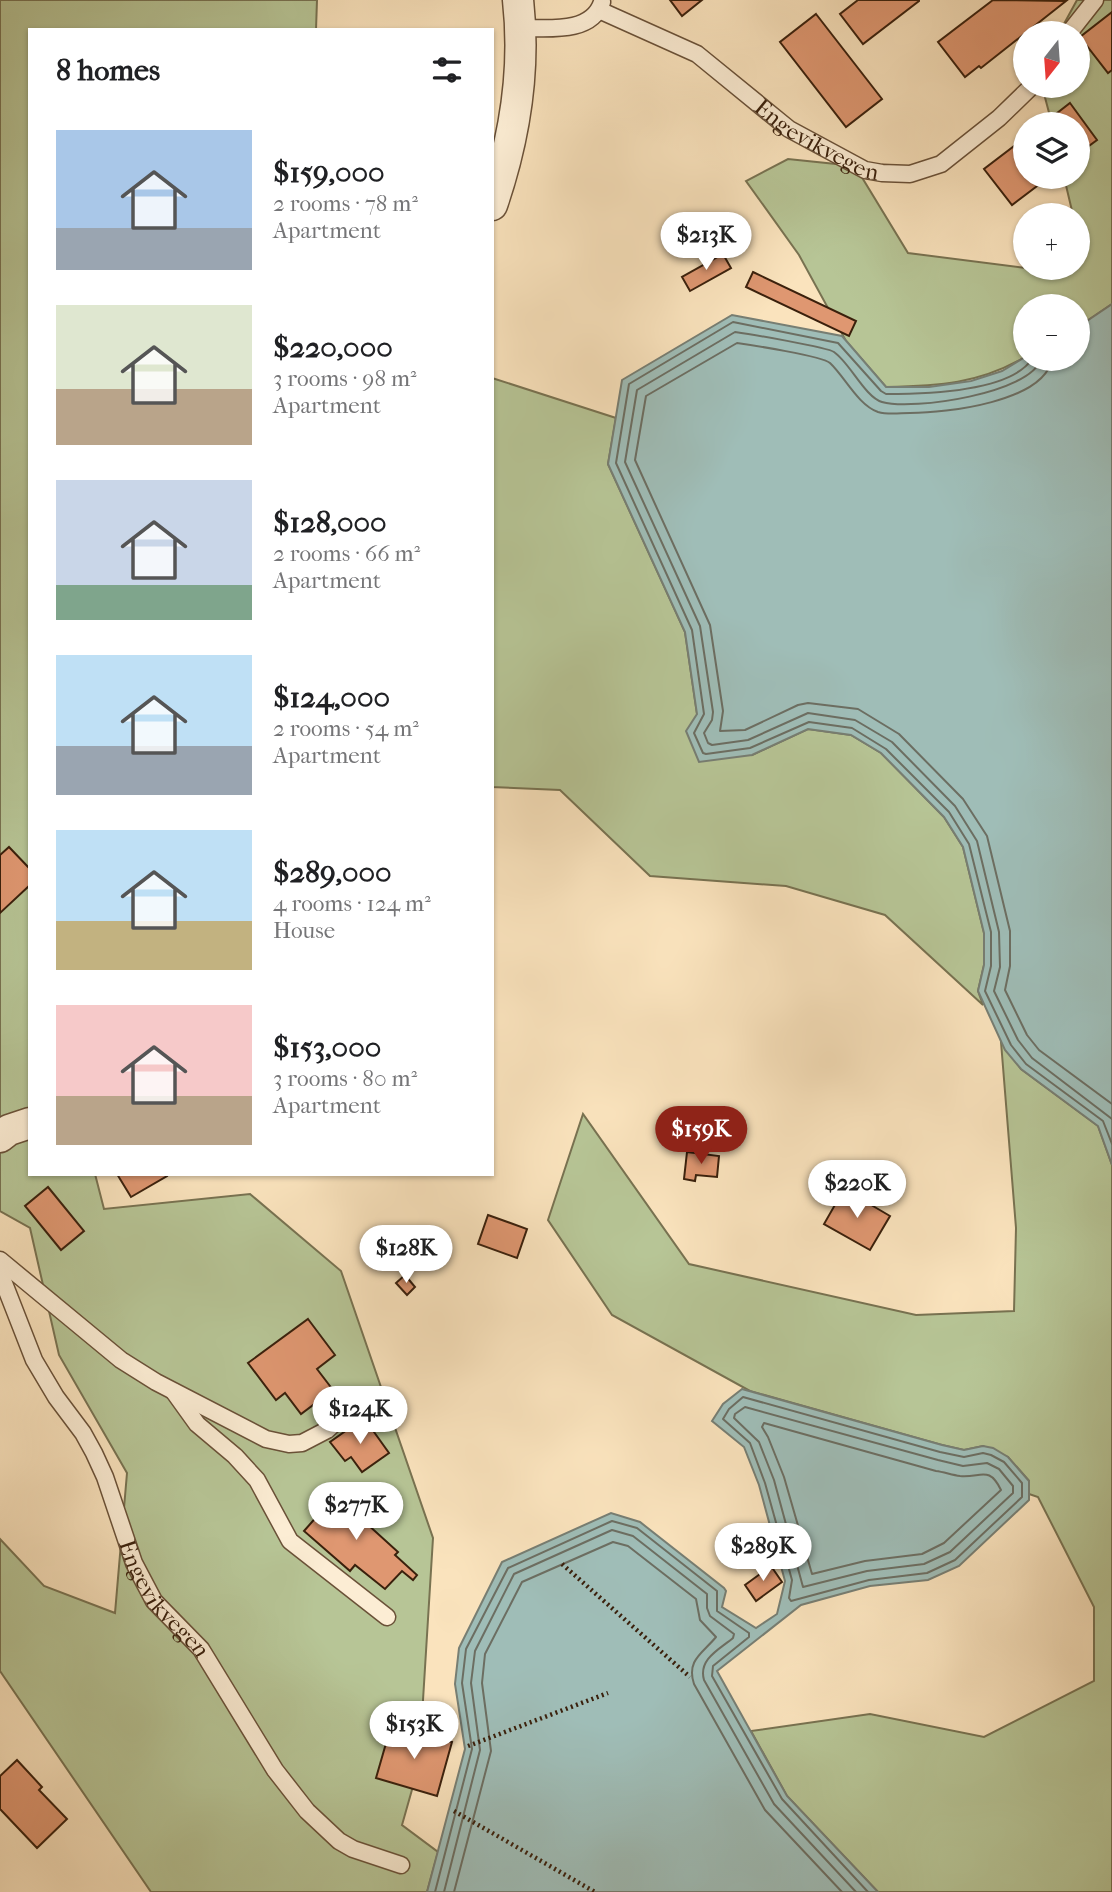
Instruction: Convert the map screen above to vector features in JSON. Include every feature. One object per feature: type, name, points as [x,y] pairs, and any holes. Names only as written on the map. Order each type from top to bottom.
[{"type":"street","name":"Engevikvegen","points":[[494,197],[518,107],[520,14]]},
{"type":"street","points":[[0,1137],[9,1130],[28,1124]]},
{"type":"lane","points":[[1078,21],[1095,0]]},
{"type":"lane","name":"Engevikvegen","points":[[520,14],[578,26],[601,5],[697,54],[789,129],[873,172],[911,174],[941,164],[1020,98]]},
{"type":"lane","points":[[0,1260],[121,1360],[266,1439],[289,1444],[302,1443],[327,1430],[362,1399]]},
{"type":"lane","name":"Engevikvegen","points":[[0,1273],[34,1360],[83,1433],[105,1477],[134,1563],[154,1601],[201,1649],[275,1770],[307,1811],[346,1845],[401,1865]]},
{"type":"lane","points":[[172,1390],[197,1424],[235,1456],[257,1480],[290,1541],[387,1617]]},
{"type":"path","points":[[562,1564],[690,1676]]},
{"type":"path","points":[[468,1746],[608,1693]]},
{"type":"path","points":[[454,1811],[595,1892]]},
{"type":"green space","points":[[0,0],[317,0],[316,28],[28,28],[28,1176],[96,1176],[104,1209],[250,1194],[341,1271],[433,1538],[419,1765],[402,1825],[438,1852],[427,1892],[151,1892],[0,1671],[0,1539],[44,1586],[115,1613],[127,1473],[59,1355],[30,1228],[0,1211]]},
{"type":"green space","points":[[1077,0],[1112,0],[1112,304],[1090,319],[1090,294],[1013,294],[1013,363],[958,382],[886,387],[846,341],[799,255],[746,181],[788,159],[855,166],[908,253],[1013,266],[1013,280],[1090,280],[1090,203],[1070,203],[1067,189],[1090,189],[1090,112],[1049,112],[1045,98],[1090,98],[1090,21],[1066,21]]},
{"type":"green space","points":[[494,379],[616,418],[608,464],[685,632],[697,714],[752,755],[808,729],[851,735],[881,753],[944,817],[963,847],[984,933],[984,965],[978,991],[983,1005],[885,915],[786,886],[650,876],[560,790],[494,787]]},
{"type":"green space","points":[[1001,1042],[1021,1069],[1098,1126],[1112,1165],[1112,1892],[878,1892],[787,1796],[751,1731],[870,1714],[984,1737],[1094,1681],[1094,1607],[1038,1497],[1029,1494],[1029,1481],[1008,1457],[983,1446],[964,1450],[942,1445],[750,1391],[612,1315],[548,1220],[583,1114],[689,1264],[916,1315],[1014,1311],[1016,1228]]},
{"type":"water","points":[[1112,304],[1112,1165],[1098,1126],[1021,1069],[1005,1050],[978,991],[984,965],[984,933],[963,847],[944,817],[881,753],[851,735],[808,729],[752,755],[699,762],[686,731],[697,714],[685,632],[608,464],[622,380],[732,315],[842,336],[886,387],[929,387],[971,381],[1002,371],[1013,364],[1013,371],[1090,371],[1090,319]]},
{"type":"water","points":[[742,1389],[942,1445],[964,1450],[983,1446],[993,1448],[1008,1457],[1029,1481],[1029,1500],[959,1566],[928,1580],[870,1586],[801,1605],[717,1671],[787,1796],[878,1892],[427,1892],[465,1749],[455,1684],[459,1648],[502,1562],[611,1513],[640,1522],[724,1588],[726,1591],[722,1607],[756,1628],[777,1614],[785,1581],[759,1485],[744,1447],[712,1421],[723,1404]]},
{"type":"building","points":[[670,0],[702,0],[682,16]]},
{"type":"building","points":[[858,0],[919,1],[863,44],[840,14]]},
{"type":"building","points":[[993,0],[1066,1],[1041,21],[1013,21],[1013,43],[965,77],[938,42]]},
{"type":"building","points":[[1112,12],[1112,70],[1108,73],[1090,50],[1090,29]]},
{"type":"building","points":[[816,14],[882,99],[846,127],[780,42]]},
{"type":"building","points":[[1070,103],[1077,112],[1058,112]]},
{"type":"building","points":[[1090,130],[1097,140],[1090,145]]},
{"type":"building","points":[[1013,147],[1013,189],[1033,189],[1012,205],[984,169]]},
{"type":"building","points":[[723,254],[731,268],[690,291],[682,277]]},
{"type":"building","points":[[753,272],[856,321],[849,336],[746,287]]},
{"type":"building","points":[[9,847],[28,867],[28,887],[0,913],[0,855]]},
{"type":"building","points":[[687,1152],[719,1156],[717,1177],[696,1175],[695,1181],[684,1179]]},
{"type":"building","points":[[118,1176],[167,1176],[131,1197]]},
{"type":"building","points":[[48,1187],[84,1231],[61,1250],[25,1206]]},
{"type":"building","points":[[844,1189],[890,1216],[870,1250],[824,1224]]},
{"type":"building","points":[[488,1215],[527,1229],[517,1258],[478,1244]]},
{"type":"building","points":[[405,1275],[415,1287],[407,1295],[396,1283]]},
{"type":"building","points":[[308,1319],[335,1355],[317,1369],[333,1390],[301,1414],[285,1393],[276,1400],[248,1363]]},
{"type":"building","points":[[364,1418],[389,1453],[362,1472],[351,1457],[345,1461],[330,1442]]},
{"type":"building","points":[[341,1489],[361,1506],[355,1513],[398,1552],[395,1555],[417,1575],[413,1580],[402,1571],[385,1589],[355,1565],[350,1571],[304,1531]]},
{"type":"building","points":[[771,1566],[782,1582],[756,1601],[745,1585]]},
{"type":"building","points":[[391,1726],[452,1742],[437,1796],[376,1778]]},
{"type":"building","points":[[17,1760],[42,1787],[39,1790],[67,1819],[37,1848],[0,1809],[0,1776]]}]
